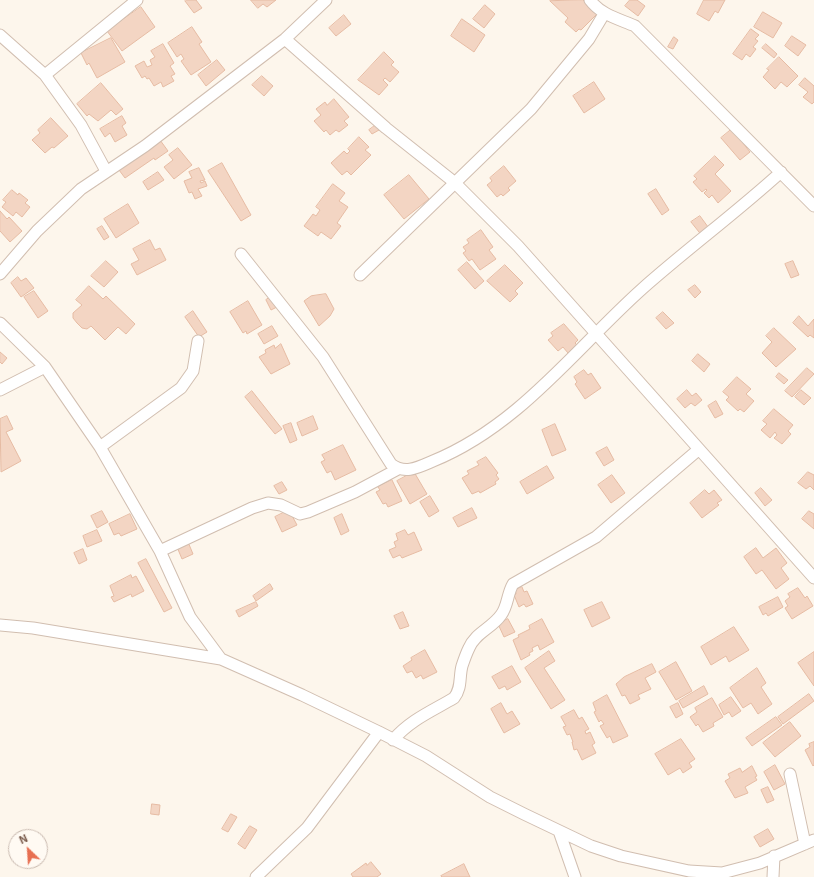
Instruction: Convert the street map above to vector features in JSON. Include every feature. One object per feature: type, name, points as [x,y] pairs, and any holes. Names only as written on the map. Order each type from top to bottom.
[{"type":"street","points":[[45,75],[137,0]]},
{"type":"street","points":[[0,274],[37,231],[81,189],[145,146],[285,39],[326,0]]},
{"type":"street","points":[[590,0],[604,14],[635,26],[814,206]]},
{"type":"street","points":[[360,275],[454,182],[531,109],[589,39],[604,14]]},
{"type":"street","points":[[0,35],[45,75],[81,126],[106,171]]},
{"type":"street","points":[[285,39],[386,128],[454,182],[518,246],[698,450],[814,578]]},
{"type":"street","points":[[241,254],[323,357],[391,464],[398,469],[406,470],[420,467],[462,449],[494,428],[526,402],[595,333],[642,289],[743,206],[781,172]]},
{"type":"street","points":[[0,323],[45,367],[100,447],[160,551],[190,617],[221,659]]},
{"type":"street","points":[[100,447],[185,384],[193,371],[198,341]]},
{"type":"street","points":[[0,390],[45,367]]},
{"type":"street","points":[[393,740],[414,720],[454,698],[458,693],[462,667],[469,646],[482,631],[500,617],[504,610],[508,592],[513,584],[596,537],[698,450]]},
{"type":"street","points":[[160,551],[252,508],[268,503],[281,505],[300,514],[308,512],[355,492],[398,469]]},
{"type":"street","points":[[0,625],[34,628],[221,659],[302,694],[379,732],[426,756],[490,797],[591,846],[621,856],[689,871],[722,873],[760,863],[810,842],[790,774]]},
{"type":"street","points":[[256,877],[307,828],[379,732]]},
{"type":"street","points":[[559,831],[575,877]]},
{"type":"street","points":[[773,877],[774,856]]},
{"type":"building","points":[[196,0],[202,8],[194,13],[185,1]]},
{"type":"building","points":[[251,0],[276,0],[267,7],[263,4],[258,8]]},
{"type":"building","points":[[583,0],[597,14],[581,30],[579,29],[576,32],[565,22],[568,18],[550,1]]},
{"type":"building","points":[[630,0],[637,0],[645,6],[638,16],[625,6]]},
{"type":"building","points":[[704,0],[725,0],[718,13],[715,11],[709,21],[697,14]]},
{"type":"building","points":[[485,5],[495,14],[484,28],[473,19]]},
{"type":"building","points":[[141,7],[155,27],[122,51],[107,31]]},
{"type":"building","points":[[763,12],[782,23],[773,38],[754,27]]},
{"type":"building","points":[[344,15],[351,24],[336,36],[329,28]]},
{"type":"building","points":[[462,19],[485,35],[474,52],[451,36]]},
{"type":"building","points":[[192,27],[202,42],[199,44],[211,62],[191,75],[181,61],[184,59],[181,54],[177,57],[168,43]]},
{"type":"building","points":[[751,29],[759,35],[755,39],[758,41],[753,47],[756,49],[750,57],[746,54],[742,60],[733,54]]},
{"type":"building","points":[[792,36],[806,45],[798,56],[785,46]]},
{"type":"building","points":[[674,37],[678,40],[673,49],[668,47]]},
{"type":"building","points":[[111,38],[125,62],[97,78],[89,63],[87,65],[81,53]]},
{"type":"building","points":[[163,44],[174,63],[170,66],[175,74],[171,76],[174,81],[163,87],[161,82],[154,86],[149,78],[147,79],[145,76],[142,78],[135,66],[144,61],[147,67],[152,65],[150,60],[155,57],[151,51]]},
{"type":"building","points":[[766,44],[777,54],[774,58],[762,48]]},
{"type":"building","points":[[384,52],[394,62],[391,65],[399,72],[390,82],[385,78],[383,80],[388,85],[379,95],[358,80]]},
{"type":"building","points":[[779,57],[798,76],[787,87],[781,82],[775,89],[763,77],[769,70],[767,69]]},
{"type":"building","points":[[217,60],[225,70],[206,86],[198,75]]},
{"type":"building","points":[[262,76],[273,86],[264,96],[252,85]]},
{"type":"building","points":[[805,78],[814,86],[814,102],[812,104],[803,97],[808,92],[799,85]]},
{"type":"building","points":[[594,82],[605,99],[584,113],[573,96]]},
{"type":"building","points":[[101,83],[123,109],[116,115],[111,110],[98,121],[89,114],[87,116],[77,104]]},
{"type":"building","points":[[334,99],[349,117],[344,121],[348,125],[339,132],[336,130],[330,135],[326,130],[324,132],[314,121],[321,115],[316,109],[325,102],[327,105]]},
{"type":"building","points":[[122,116],[126,123],[122,126],[127,135],[115,142],[110,133],[105,137],[100,129]]},
{"type":"building","points":[[51,118],[68,136],[54,148],[52,147],[45,153],[32,140],[40,133],[38,130]]},
{"type":"building","points":[[376,125],[379,130],[372,134],[369,130]]},
{"type":"building","points":[[732,129],[750,152],[740,160],[721,138]]},
{"type":"building","points":[[359,137],[369,147],[365,150],[371,155],[351,175],[347,171],[342,175],[331,163],[344,151],[347,154],[350,151],[348,149]]},
{"type":"building","points":[[160,140],[168,151],[155,160],[154,158],[125,178],[119,170]]},
{"type":"building","points":[[178,148],[192,165],[174,179],[164,167],[173,160],[169,155]]},
{"type":"building","points":[[715,156],[724,165],[715,174],[731,191],[718,203],[712,195],[709,198],[704,193],[707,190],[706,189],[702,192],[693,182],[697,179],[694,176]]},
{"type":"building","points":[[222,163],[251,215],[241,221],[208,171]]},
{"type":"building","points":[[504,166],[516,181],[508,188],[510,190],[503,196],[501,194],[497,197],[487,185],[492,181],[490,178]]},
{"type":"building","points":[[199,168],[205,180],[200,181],[201,183],[205,181],[207,186],[198,189],[202,196],[195,199],[192,192],[189,193],[184,181],[192,178],[189,172]]},
{"type":"building","points":[[158,172],[164,180],[148,190],[143,182]]},
{"type":"building","points":[[409,175],[429,199],[404,219],[384,195]]},
{"type":"building","points":[[333,184],[345,193],[339,201],[348,207],[337,223],[341,226],[331,239],[321,232],[318,236],[304,226],[313,214],[316,216],[320,210],[316,207]]},
{"type":"building","points":[[656,189],[669,210],[662,215],[648,194]]},
{"type":"building","points":[[12,190],[28,200],[25,203],[30,207],[22,217],[16,212],[13,216],[2,207],[6,202],[3,200]]},
{"type":"building","points":[[128,204],[139,223],[116,238],[104,219]]},
{"type":"building","points":[[0,211],[7,219],[9,217],[22,231],[10,242],[0,231]]},
{"type":"building","points":[[700,216],[711,231],[703,237],[691,222]]},
{"type":"building","points":[[102,226],[109,237],[104,240],[97,229]]},
{"type":"building","points":[[481,230],[493,247],[489,250],[496,259],[480,270],[472,259],[469,261],[463,253],[466,251],[463,247],[469,243],[467,240]]},
{"type":"building","points":[[150,240],[155,250],[160,248],[166,260],[137,275],[131,264],[139,260],[133,249]]},
{"type":"building","points":[[106,261],[118,272],[104,287],[91,276]]},
{"type":"building","points":[[793,261],[799,275],[791,278],[785,264]]},
{"type":"building","points":[[467,262],[484,281],[475,289],[458,270]]},
{"type":"building","points":[[505,265],[523,283],[515,291],[518,294],[510,302],[487,281]]},
{"type":"building","points":[[18,277],[21,281],[26,278],[34,288],[21,297],[11,283]]},
{"type":"building","points":[[695,285],[701,292],[695,298],[688,290]]},
{"type":"building","points":[[89,286],[103,299],[106,296],[135,324],[126,334],[118,327],[105,340],[91,326],[87,329],[82,328],[73,318],[73,313],[82,305],[76,300]]},
{"type":"building","points":[[34,291],[48,311],[38,318],[24,297]]},
{"type":"building","points":[[326,294],[334,309],[330,316],[319,326],[304,301],[311,296]]},
{"type":"building","points":[[272,296],[277,307],[271,310],[266,300]]},
{"type":"building","points":[[248,301],[262,325],[247,334],[246,331],[243,333],[230,312]]},
{"type":"building","points":[[193,311],[207,332],[199,337],[185,317]]},
{"type":"building","points":[[663,312],[674,323],[666,329],[656,318]]},
{"type":"building","points":[[799,316],[808,326],[814,319],[814,338],[810,335],[808,337],[793,323]]},
{"type":"building","points":[[564,324],[578,340],[575,343],[577,345],[568,353],[563,347],[558,351],[548,340],[553,336],[551,333]]},
{"type":"building","points":[[272,326],[278,336],[264,344],[258,334]]},
{"type":"building","points":[[774,328],[796,349],[776,367],[762,353],[772,342],[766,336]]},
{"type":"building","points":[[281,344],[290,364],[271,374],[259,357],[266,353],[265,350],[274,345],[275,348]]},
{"type":"building","points":[[0,352],[7,358],[2,364],[0,362]]},
{"type":"building","points":[[698,354],[710,364],[704,372],[692,361]]},
{"type":"building","points":[[807,368],[814,374],[792,397],[785,391]]},
{"type":"building","points":[[584,370],[588,375],[591,373],[601,388],[585,399],[575,384],[577,382],[574,377]]},
{"type":"building","points":[[779,373],[788,380],[784,384],[776,377]]},
{"type":"building","points":[[737,377],[751,389],[746,394],[754,401],[744,412],[740,409],[738,411],[726,400],[729,397],[723,392]]},
{"type":"building","points":[[687,390],[692,396],[696,393],[702,400],[695,406],[691,403],[685,408],[677,399]]},
{"type":"building","points":[[801,390],[811,398],[804,405],[795,397]]},
{"type":"building","points":[[252,391],[282,429],[275,434],[245,397]]},
{"type":"building","points":[[716,401],[723,414],[715,418],[708,406]]},
{"type":"building","points":[[774,409],[793,425],[788,431],[791,434],[782,444],[774,438],[777,435],[775,432],[770,438],[761,430],[767,424],[763,421]]},
{"type":"building","points":[[7,416],[13,429],[6,432],[21,461],[1,472],[0,419]]},
{"type":"building","points":[[313,416],[318,429],[302,436],[297,423]]},
{"type":"building","points":[[291,423],[297,440],[290,443],[283,426]]},
{"type":"building","points":[[555,424],[566,450],[552,456],[542,430]]},
{"type":"building","points":[[343,445],[356,470],[335,480],[331,471],[327,473],[321,462],[325,460],[322,455]]},
{"type":"building","points":[[607,447],[614,460],[604,466],[596,453]]},
{"type":"building","points":[[486,457],[498,473],[496,475],[499,479],[495,482],[496,484],[480,493],[479,491],[472,494],[462,478],[469,474],[467,471],[479,465],[477,462]]},
{"type":"building","points":[[547,466],[554,478],[527,494],[520,482]]},
{"type":"building","points":[[414,472],[427,494],[410,504],[397,481]]},
{"type":"building","points":[[808,472],[814,475],[814,490],[810,486],[806,489],[798,483]]},
{"type":"building","points":[[612,475],[625,493],[611,503],[598,485]]},
{"type":"building","points":[[392,480],[402,501],[388,507],[386,503],[383,504],[376,492],[380,490],[378,487]]},
{"type":"building","points":[[282,482],[287,490],[279,494],[274,486]]},
{"type":"building","points":[[761,488],[772,500],[765,506],[755,493]]},
{"type":"building","points":[[705,490],[709,494],[714,490],[722,500],[717,503],[719,505],[702,518],[690,503]]},
{"type":"building","points":[[430,496],[439,511],[429,517],[420,502]]},
{"type":"building","points":[[472,508],[477,518],[458,527],[453,518]]},
{"type":"building","points":[[289,510],[297,525],[282,532],[275,517]]},
{"type":"building","points":[[102,511],[108,522],[97,528],[91,516]]},
{"type":"building","points":[[809,511],[814,514],[814,529],[802,519]]},
{"type":"building","points":[[130,514],[137,529],[121,536],[119,533],[114,535],[109,524]]},
{"type":"building","points":[[342,514],[349,531],[341,535],[334,518]]},
{"type":"building","points":[[97,530],[102,541],[87,547],[83,536]]},
{"type":"building","points":[[405,530],[408,535],[414,532],[422,550],[402,558],[400,555],[393,558],[389,550],[396,547],[394,542],[398,540],[396,534]]},
{"type":"building","points":[[188,542],[193,554],[182,559],[177,547]]},
{"type":"building","points":[[756,548],[763,558],[776,548],[787,563],[781,568],[789,579],[776,589],[762,570],[756,574],[744,557]]},
{"type":"building","points":[[83,549],[87,560],[79,564],[74,553]]},
{"type":"building","points":[[146,559],[172,608],[164,612],[138,563]]},
{"type":"building","points":[[131,575],[132,578],[136,576],[144,591],[132,597],[131,594],[114,602],[111,597],[114,596],[110,586]]},
{"type":"building","points":[[270,584],[273,589],[256,601],[253,596]]},
{"type":"building","points":[[522,587],[524,592],[527,591],[533,604],[526,607],[524,604],[519,607],[514,595],[516,594],[515,590]]},
{"type":"building","points":[[798,588],[805,598],[807,596],[813,606],[792,619],[785,608],[788,606],[785,601],[790,597],[788,594]]},
{"type":"building","points":[[778,597],[783,607],[768,616],[766,613],[763,615],[759,607]]},
{"type":"building","points":[[256,602],[258,606],[239,617],[236,611]]},
{"type":"building","points":[[602,602],[610,618],[592,627],[584,610]]},
{"type":"building","points":[[403,612],[409,626],[400,629],[394,616]]},
{"type":"building","points":[[508,619],[515,632],[504,637],[498,624]]},
{"type":"building","points":[[542,619],[554,642],[540,650],[538,645],[532,648],[533,651],[529,653],[530,655],[521,660],[513,640],[519,637],[518,635],[530,629],[529,626]]},
{"type":"building","points":[[734,627],[749,650],[729,662],[726,656],[711,665],[701,647]]},
{"type":"building","points":[[425,650],[437,672],[423,679],[421,675],[416,678],[412,671],[407,673],[403,666],[412,660],[411,658]]},
{"type":"building","points":[[549,651],[555,661],[544,668],[565,700],[551,709],[525,668]]},
{"type":"building","points":[[814,652],[814,686],[798,663]]},
{"type":"building","points":[[676,662],[692,691],[676,700],[659,672]]},
{"type":"building","points":[[652,664],[656,672],[645,678],[651,689],[638,695],[640,699],[630,704],[625,695],[622,696],[616,684],[624,677]]},
{"type":"building","points":[[512,666],[521,682],[507,690],[505,686],[499,689],[492,677]]},
{"type":"building","points":[[757,668],[766,683],[761,687],[772,704],[758,714],[751,703],[743,708],[730,688]]},
{"type":"building","points":[[704,686],[708,694],[683,708],[679,701]]},
{"type":"building","points":[[809,694],[814,701],[783,724],[778,717]]},
{"type":"building","points":[[607,695],[628,736],[613,743],[610,736],[607,738],[600,726],[604,724],[601,720],[599,722],[594,712],[596,711],[593,703]]},
{"type":"building","points":[[731,697],[741,711],[732,717],[729,712],[724,715],[719,705]]},
{"type":"building","points":[[712,698],[723,717],[713,723],[714,726],[703,732],[698,724],[696,726],[690,717],[697,712],[695,708]]},
{"type":"building","points":[[501,703],[507,714],[512,711],[520,724],[504,733],[491,709]]},
{"type":"building","points":[[678,703],[683,714],[676,718],[670,707]]},
{"type":"building","points":[[574,710],[579,719],[582,717],[589,729],[585,731],[586,734],[590,732],[595,743],[592,745],[596,753],[582,760],[577,749],[574,750],[570,734],[567,735],[563,727],[566,726],[561,717]]},
{"type":"building","points":[[776,717],[782,725],[752,746],[746,738]]},
{"type":"building","points":[[790,722],[801,736],[775,757],[763,743]]},
{"type":"building","points":[[681,739],[695,759],[689,763],[692,767],[683,773],[680,768],[668,775],[655,754]]},
{"type":"building","points":[[814,742],[813,766],[805,750],[810,747],[809,744]]},
{"type":"building","points":[[775,765],[785,784],[774,790],[764,772]]},
{"type":"building","points":[[752,766],[757,776],[755,777],[757,780],[745,787],[748,793],[735,798],[725,781],[730,778],[728,774],[740,768],[742,772]]},
{"type":"building","points":[[768,787],[774,800],[767,803],[761,790]]},
{"type":"building","points":[[152,804],[160,805],[159,815],[151,814]]},
{"type":"building","points":[[231,814],[237,817],[228,832],[222,829]]},
{"type":"building","points":[[250,826],[257,830],[245,849],[238,844]]},
{"type":"building","points":[[768,829],[774,839],[760,847],[754,837]]},
{"type":"building","points":[[371,862],[381,874],[377,877],[353,877],[351,874],[366,863],[367,865]]},
{"type":"building","points":[[464,864],[470,877],[441,876]]}]
